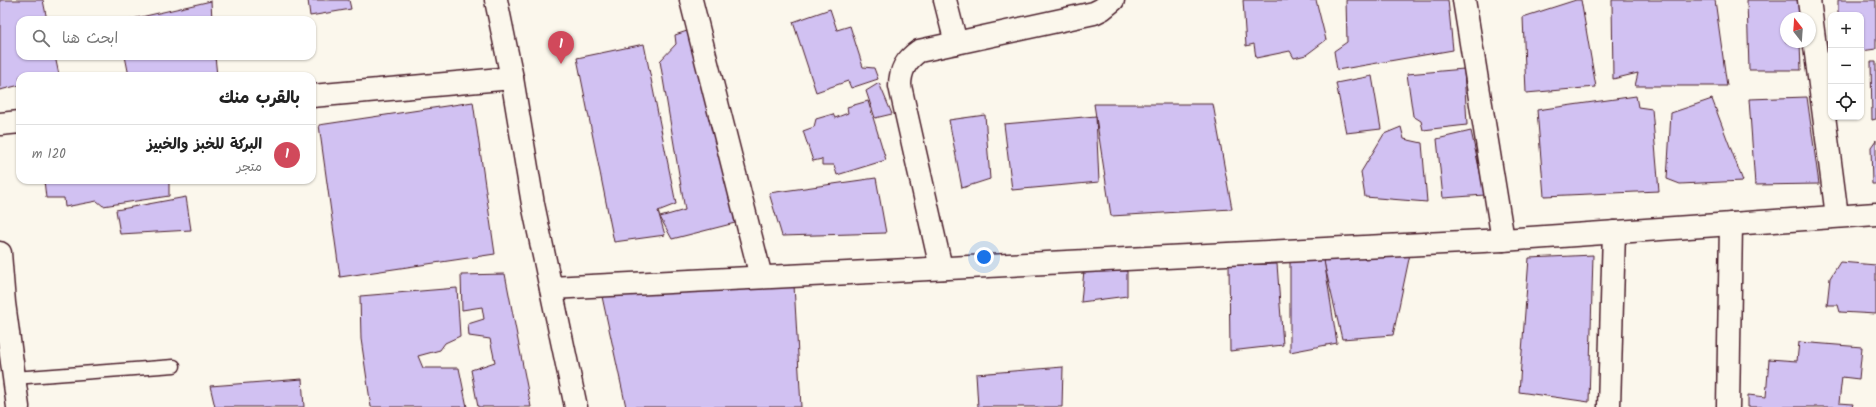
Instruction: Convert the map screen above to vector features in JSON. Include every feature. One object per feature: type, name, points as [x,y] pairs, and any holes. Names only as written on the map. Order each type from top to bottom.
[{"type":"street","points":[[496,0],[512,78],[533,204],[576,407]]},
{"type":"street","points":[[691,0],[761,277]]},
{"type":"street","points":[[945,0],[956,43]]},
{"type":"street","points":[[941,268],[900,86],[900,76],[906,62],[919,51],[1094,13],[1102,9],[1113,0]]},
{"type":"street","points":[[1464,0],[1503,240]]},
{"type":"street","points":[[1809,0],[1837,216]]},
{"type":"street","points":[[316,96],[512,78]]},
{"type":"street","points":[[0,124],[16,122]]},
{"type":"street","points":[[551,288],[1503,240],[1876,214]]},
{"type":"street","points":[[1728,407],[1731,224]]},
{"type":"street","points":[[1608,407],[1614,232]]},
{"type":"street","points":[[0,253],[2,303],[18,407]]},
{"type":"lane","points":[[14,378],[174,366]]},
{"type":"building","points":[[0,0],[43,0],[46,16],[16,16],[16,60],[56,60],[58,72],[16,72],[16,86],[0,90]]},
{"type":"building","points":[[308,0],[349,0],[351,9],[310,16]]},
{"type":"building","points":[[1243,0],[1316,0],[1326,40],[1306,55],[1294,58],[1290,51],[1256,58],[1254,44],[1246,46]]},
{"type":"building","points":[[1346,0],[1448,0],[1453,50],[1337,70],[1334,51],[1347,42]]},
{"type":"building","points":[[1576,0],[1581,0],[1596,87],[1526,93],[1523,17]]},
{"type":"building","points":[[1612,0],[1715,0],[1727,86],[1635,86],[1638,73],[1613,79]]},
{"type":"building","points":[[1747,0],[1799,0],[1800,12],[1780,12],[1780,48],[1800,48],[1801,70],[1749,70]]},
{"type":"building","points":[[1838,0],[1876,0],[1876,49],[1864,51],[1864,12],[1838,12]]},
{"type":"building","points":[[211,1],[212,16],[145,16]]},
{"type":"building","points":[[830,9],[837,30],[850,26],[863,67],[874,68],[878,79],[851,88],[848,81],[816,92],[793,22]]},
{"type":"building","points":[[696,28],[735,223],[672,239],[660,217],[685,210],[660,61],[676,44],[675,35]]},
{"type":"building","points":[[644,44],[676,204],[658,211],[665,235],[614,242],[577,58]]},
{"type":"building","points":[[126,60],[215,60],[217,72],[128,72]]},
{"type":"building","points":[[1871,62],[1876,62],[1876,119],[1872,120]]},
{"type":"building","points":[[1464,69],[1467,125],[1423,130],[1421,121],[1413,116],[1407,74]]},
{"type":"building","points":[[1372,76],[1381,129],[1346,133],[1336,83]]},
{"type":"building","points":[[879,83],[892,114],[875,118],[866,91]]},
{"type":"building","points":[[1636,96],[1638,107],[1652,109],[1659,191],[1544,196],[1537,110]]},
{"type":"building","points":[[1807,97],[1819,184],[1755,185],[1749,99]]},
{"type":"building","points":[[1712,99],[1743,181],[1680,184],[1667,179],[1671,113]]},
{"type":"building","points":[[868,101],[886,160],[837,175],[834,165],[822,165],[822,159],[813,161],[803,131],[814,127],[816,119],[833,114],[835,118],[848,113],[847,107]]},
{"type":"building","points":[[473,102],[495,254],[340,277],[319,125]]},
{"type":"building","points":[[1094,104],[1213,104],[1232,209],[1111,216]]},
{"type":"building","points":[[985,115],[990,179],[962,188],[949,120]]},
{"type":"building","points":[[1096,116],[1099,182],[1012,190],[1004,124]]},
{"type":"building","points":[[1401,127],[1404,139],[1422,143],[1427,202],[1365,197],[1361,172],[1384,134]]},
{"type":"building","points":[[1471,131],[1485,195],[1443,198],[1437,139]]},
{"type":"building","points":[[1876,140],[1876,184],[1872,184],[1871,147]]},
{"type":"building","points":[[876,178],[886,233],[782,236],[769,193]]},
{"type":"building","points":[[44,184],[169,184],[169,196],[103,206],[97,201],[65,207],[64,198],[46,198]]},
{"type":"building","points":[[186,197],[191,230],[120,234],[116,210]]},
{"type":"building","points":[[1322,254],[1410,254],[1393,335],[1342,339]]},
{"type":"building","points":[[1593,255],[1589,402],[1519,392],[1529,258]]},
{"type":"building","points":[[1290,260],[1324,260],[1337,343],[1290,352]]},
{"type":"building","points":[[1840,262],[1876,265],[1876,314],[1840,312],[1838,305],[1827,305],[1830,278]]},
{"type":"building","points":[[1277,264],[1283,345],[1230,351],[1229,265]]},
{"type":"building","points":[[1084,270],[1127,271],[1127,296],[1081,302]]},
{"type":"building","points":[[505,274],[531,407],[478,407],[471,370],[495,362],[490,339],[469,336],[468,324],[484,319],[482,307],[462,310],[461,275]]},
{"type":"building","points":[[794,285],[801,407],[626,407],[601,292]]},
{"type":"building","points":[[457,288],[460,336],[445,343],[440,350],[418,356],[423,368],[459,368],[467,407],[371,407],[361,339],[360,296]]},
{"type":"building","points":[[1799,342],[1862,347],[1859,379],[1842,377],[1839,403],[1853,404],[1852,407],[1748,407],[1748,395],[1766,397],[1769,359],[1797,361]]},
{"type":"building","points":[[1063,367],[1062,407],[978,407],[976,374]]},
{"type":"building","points":[[302,379],[304,407],[215,407],[210,386]]},
{"type":"place","name":"البركة للخبز والخبيز","points":[[561,64]]}]
